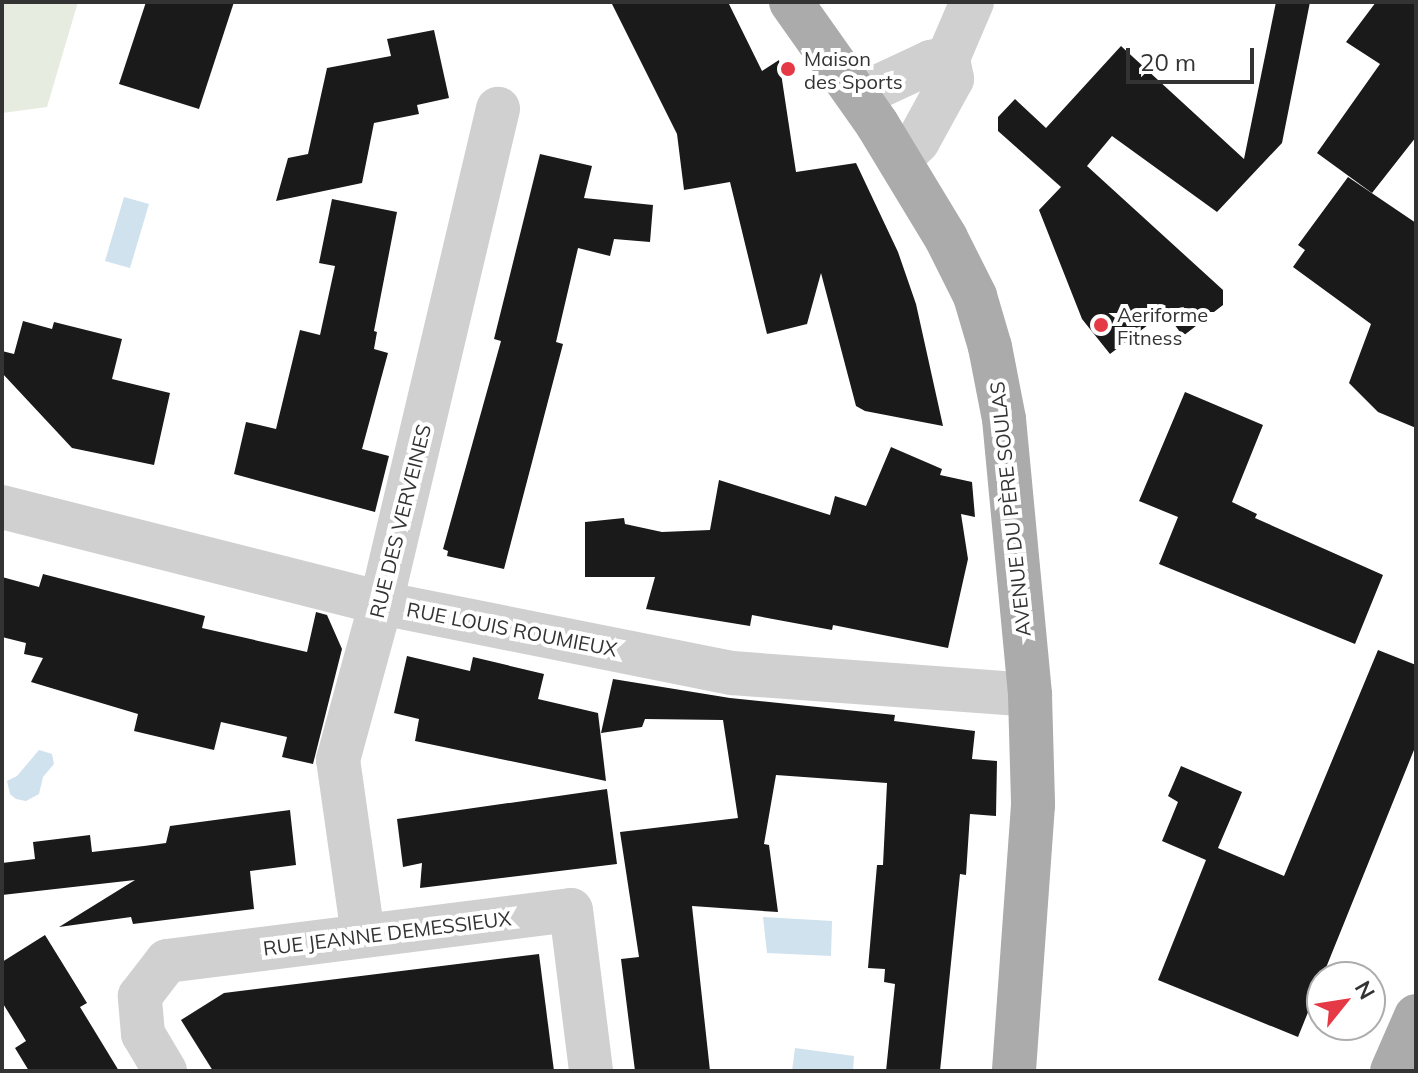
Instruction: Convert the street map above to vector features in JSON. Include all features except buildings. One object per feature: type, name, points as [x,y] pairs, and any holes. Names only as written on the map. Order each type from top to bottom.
[{"type":"main road","name":"AVENUE DU PÈRE SOULAS","points":[[791,2],[900,159],[970,285],[990,347],[1004,419],[1030,695],[1033,805],[1014,1071]]},
{"type":"main road","points":[[1392,1071],[1416,1016]]},
{"type":"street","points":[[900,159],[918,141],[952,79],[948,58],[972,2]]},
{"type":"street","points":[[858,96],[931,62],[948,58]]},
{"type":"street","name":"RUE DES VERVEINES","points":[[363,935],[338,760],[381,603],[498,109]]},
{"type":"street","name":"RUE LOUIS ROUMIEUX","points":[[2,507],[381,603],[732,673],[1030,695]]},
{"type":"street","name":"RUE JEANNE DEMESSIEUX","points":[[165,1071],[143,1034],[140,996],[167,961],[571,910],[591,1071]]},
{"type":"shaded area","points":[[2,2],[78,2],[47,107],[2,113]]},
{"type":"water","points":[[124,197],[149,204],[130,268],[105,261]]},
{"type":"water","points":[[39,750],[52,754],[54,764],[43,777],[39,794],[26,801],[16,799],[10,794],[7,781],[17,776]]},
{"type":"water","points":[[763,917],[832,921],[831,956],[767,953]]},
{"type":"water","points":[[795,1048],[854,1056],[853,1071],[792,1071]]},
{"type":"place","name":"Maison des Sports","points":[[788,69]]},
{"type":"place","name":"Aeriforme Fitness","points":[[1101,325]]}]
